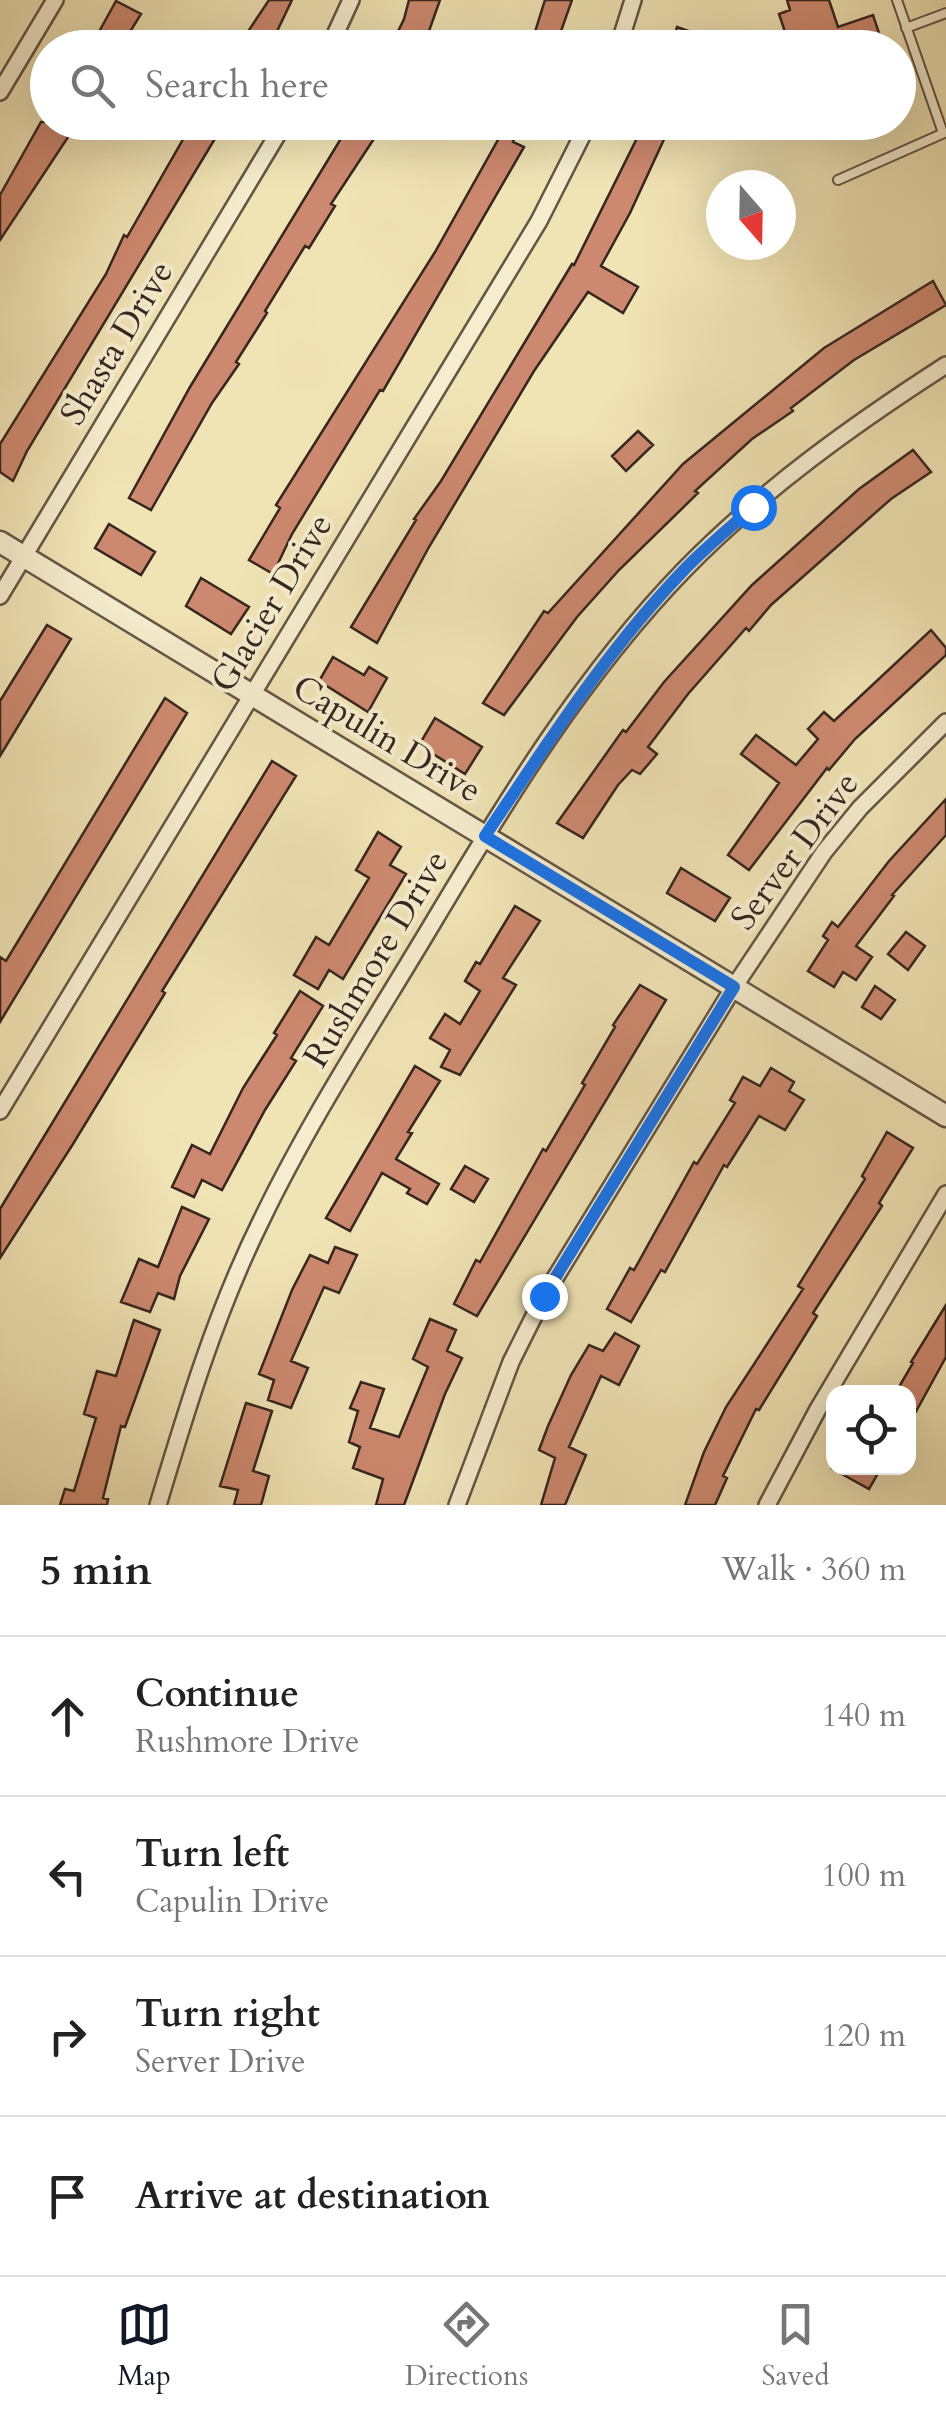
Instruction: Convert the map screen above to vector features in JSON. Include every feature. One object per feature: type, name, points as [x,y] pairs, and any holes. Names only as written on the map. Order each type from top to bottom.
[{"type":"street","points":[[37,30],[55,0]]},
{"type":"street","points":[[337,30],[351,0]]},
{"type":"street","points":[[624,30],[633,0]]},
{"type":"street","points":[[0,92],[30,42]]},
{"type":"street","name":"Shasta Drive","points":[[0,596],[274,140]]},
{"type":"street","name":"Glacier Drive","points":[[0,1111],[538,221],[579,140]]},
{"type":"street","name":"Rushmore Drive","points":[[158,1505],[197,1373],[260,1223],[303,1140],[485,836],[572,707],[685,569],[829,444],[946,365]]},
{"type":"street","name":"Capulin Drive","points":[[0,542],[946,1116]]},
{"type":"street","name":"Server Drive","points":[[458,1505],[510,1362],[544,1296],[734,987],[824,852],[871,796],[946,722]]},
{"type":"street","points":[[767,1505],[818,1409],[946,1194]]},
{"type":"lane","points":[[898,0],[906,28],[946,13]]},
{"type":"lane","points":[[838,180],[945,133],[916,55]]},
{"type":"building","points":[[269,0],[292,0],[278,30],[249,30]]},
{"type":"building","points":[[409,0],[440,0],[429,30],[399,30]]},
{"type":"building","points":[[545,0],[572,0],[561,30],[536,30]]},
{"type":"building","points":[[787,0],[829,0],[838,27],[873,15],[878,30],[784,30],[779,14],[790,10]]},
{"type":"building","points":[[116,1],[141,14],[131,30],[100,30]]},
{"type":"building","points":[[31,140],[66,140],[0,240],[0,195]]},
{"type":"building","points":[[183,140],[214,140],[27,451],[13,481],[0,472],[0,444],[106,274],[124,235],[127,237]]},
{"type":"building","points":[[340,140],[373,140],[331,204],[335,206],[309,248],[305,246],[265,311],[236,362],[239,364],[151,510],[129,498],[190,387]]},
{"type":"building","points":[[498,140],[514,140],[524,147],[383,391],[380,390],[292,534],[273,574],[249,560],[280,508],[276,505],[435,252]]},
{"type":"building","points":[[636,140],[664,140],[601,266],[638,287],[623,313],[588,292],[534,371],[377,643],[351,627],[414,519],[574,265]]},
{"type":"building","points":[[933,281],[946,305],[854,360],[752,439],[619,570],[577,617],[504,715],[483,703],[544,611],[548,613],[683,464],[824,348]]},
{"type":"building","points":[[638,431],[653,445],[626,471],[612,456]]},
{"type":"building","points":[[913,450],[931,472],[891,499],[771,605],[749,631],[746,628],[648,747],[657,754],[640,774],[632,770],[618,785],[583,838],[557,823],[623,730],[626,732],[664,682],[752,585],[859,489]]},
{"type":"building","points":[[109,524],[155,552],[141,575],[95,548]]},
{"type":"building","points":[[201,578],[249,607],[231,634],[186,606]]},
{"type":"building","points":[[47,625],[71,639],[0,756],[0,701]]},
{"type":"building","points":[[931,630],[946,648],[946,655],[827,768],[749,870],[728,855],[779,783],[741,754],[756,735],[796,765],[818,739],[808,729],[824,712],[834,721]]},
{"type":"building","points":[[333,657],[364,675],[369,667],[387,678],[368,712],[319,681]]},
{"type":"building","points":[[165,698],[187,713],[0,1022],[0,957],[6,961]]},
{"type":"building","points":[[435,718],[482,747],[465,774],[419,745]]},
{"type":"building","points":[[272,761],[296,776],[0,1258],[0,1209]]},
{"type":"building","points":[[946,799],[946,835],[892,895],[856,946],[872,957],[856,980],[843,972],[834,987],[808,971],[828,940],[823,936],[832,922],[838,927],[889,861]]},
{"type":"building","points":[[378,832],[401,847],[390,865],[406,874],[343,979],[329,970],[318,989],[294,975],[316,937],[329,945],[369,878],[356,870]]},
{"type":"building","points":[[681,868],[730,898],[715,921],[667,893]]},
{"type":"building","points":[[515,906],[540,921],[503,978],[516,985],[460,1075],[441,1067],[450,1050],[430,1038],[445,1014],[460,1024],[480,991],[465,981],[476,962],[480,964]]},
{"type":"building","points":[[906,932],[925,946],[908,970],[888,954]]},
{"type":"building","points":[[640,985],[666,1000],[477,1316],[454,1304],[476,1260],[480,1262],[543,1149],[546,1151],[585,1085],[582,1083],[613,1025]]},
{"type":"building","points":[[875,986],[895,1000],[881,1019],[862,1007]]},
{"type":"building","points":[[300,991],[323,1006],[291,1058],[296,1061],[222,1190],[202,1180],[194,1197],[172,1187],[192,1145],[210,1154],[243,1088]]},
{"type":"building","points":[[415,1066],[440,1081],[396,1159],[439,1184],[427,1204],[382,1173],[350,1231],[326,1218]]},
{"type":"building","points":[[771,1068],[794,1082],[789,1091],[804,1100],[785,1130],[759,1116],[727,1167],[724,1165],[665,1272],[661,1270],[631,1322],[607,1309],[630,1268],[634,1270],[694,1162],[697,1164],[735,1103],[730,1100],[743,1077],[760,1086]]},
{"type":"building","points":[[887,1132],[913,1148],[879,1203],[882,1206],[813,1313],[817,1316],[759,1410],[756,1409],[723,1476],[727,1478],[715,1505],[685,1505],[726,1407],[803,1289],[798,1286],[865,1179],[862,1176]]},
{"type":"building","points":[[465,1166],[488,1179],[474,1202],[451,1189]]},
{"type":"building","points":[[182,1207],[209,1219],[180,1276],[174,1299],[158,1293],[150,1312],[121,1302],[139,1259],[158,1267]]},
{"type":"building","points":[[335,1247],[357,1255],[339,1293],[324,1287],[291,1361],[308,1368],[291,1408],[268,1400],[274,1380],[259,1374],[292,1290],[310,1255],[328,1263]]},
{"type":"building","points":[[946,1305],[946,1357],[916,1411],[916,1385],[900,1385]]},
{"type":"building","points":[[430,1319],[456,1330],[447,1351],[462,1358],[404,1505],[376,1505],[383,1479],[353,1468],[360,1447],[349,1442],[358,1411],[350,1408],[361,1382],[384,1389],[370,1428],[399,1437],[428,1367],[413,1359]]},
{"type":"building","points":[[134,1320],[160,1330],[125,1427],[121,1426],[103,1498],[108,1499],[107,1505],[60,1505],[65,1489],[74,1491],[96,1418],[84,1414],[97,1371],[116,1376]]},
{"type":"building","points":[[615,1333],[639,1346],[619,1385],[601,1376],[569,1447],[586,1455],[565,1505],[541,1505],[555,1458],[539,1450],[548,1426],[589,1345],[603,1351]]},
{"type":"building","points":[[246,1403],[272,1411],[253,1471],[269,1476],[261,1505],[234,1505],[238,1490],[220,1486]]},
{"type":"building","points":[[844,1475],[877,1475],[869,1489]]},
{"type":"route","points":[[544,1296],[734,987],[485,836],[572,707],[632,630],[685,569],[753,507]]}]
